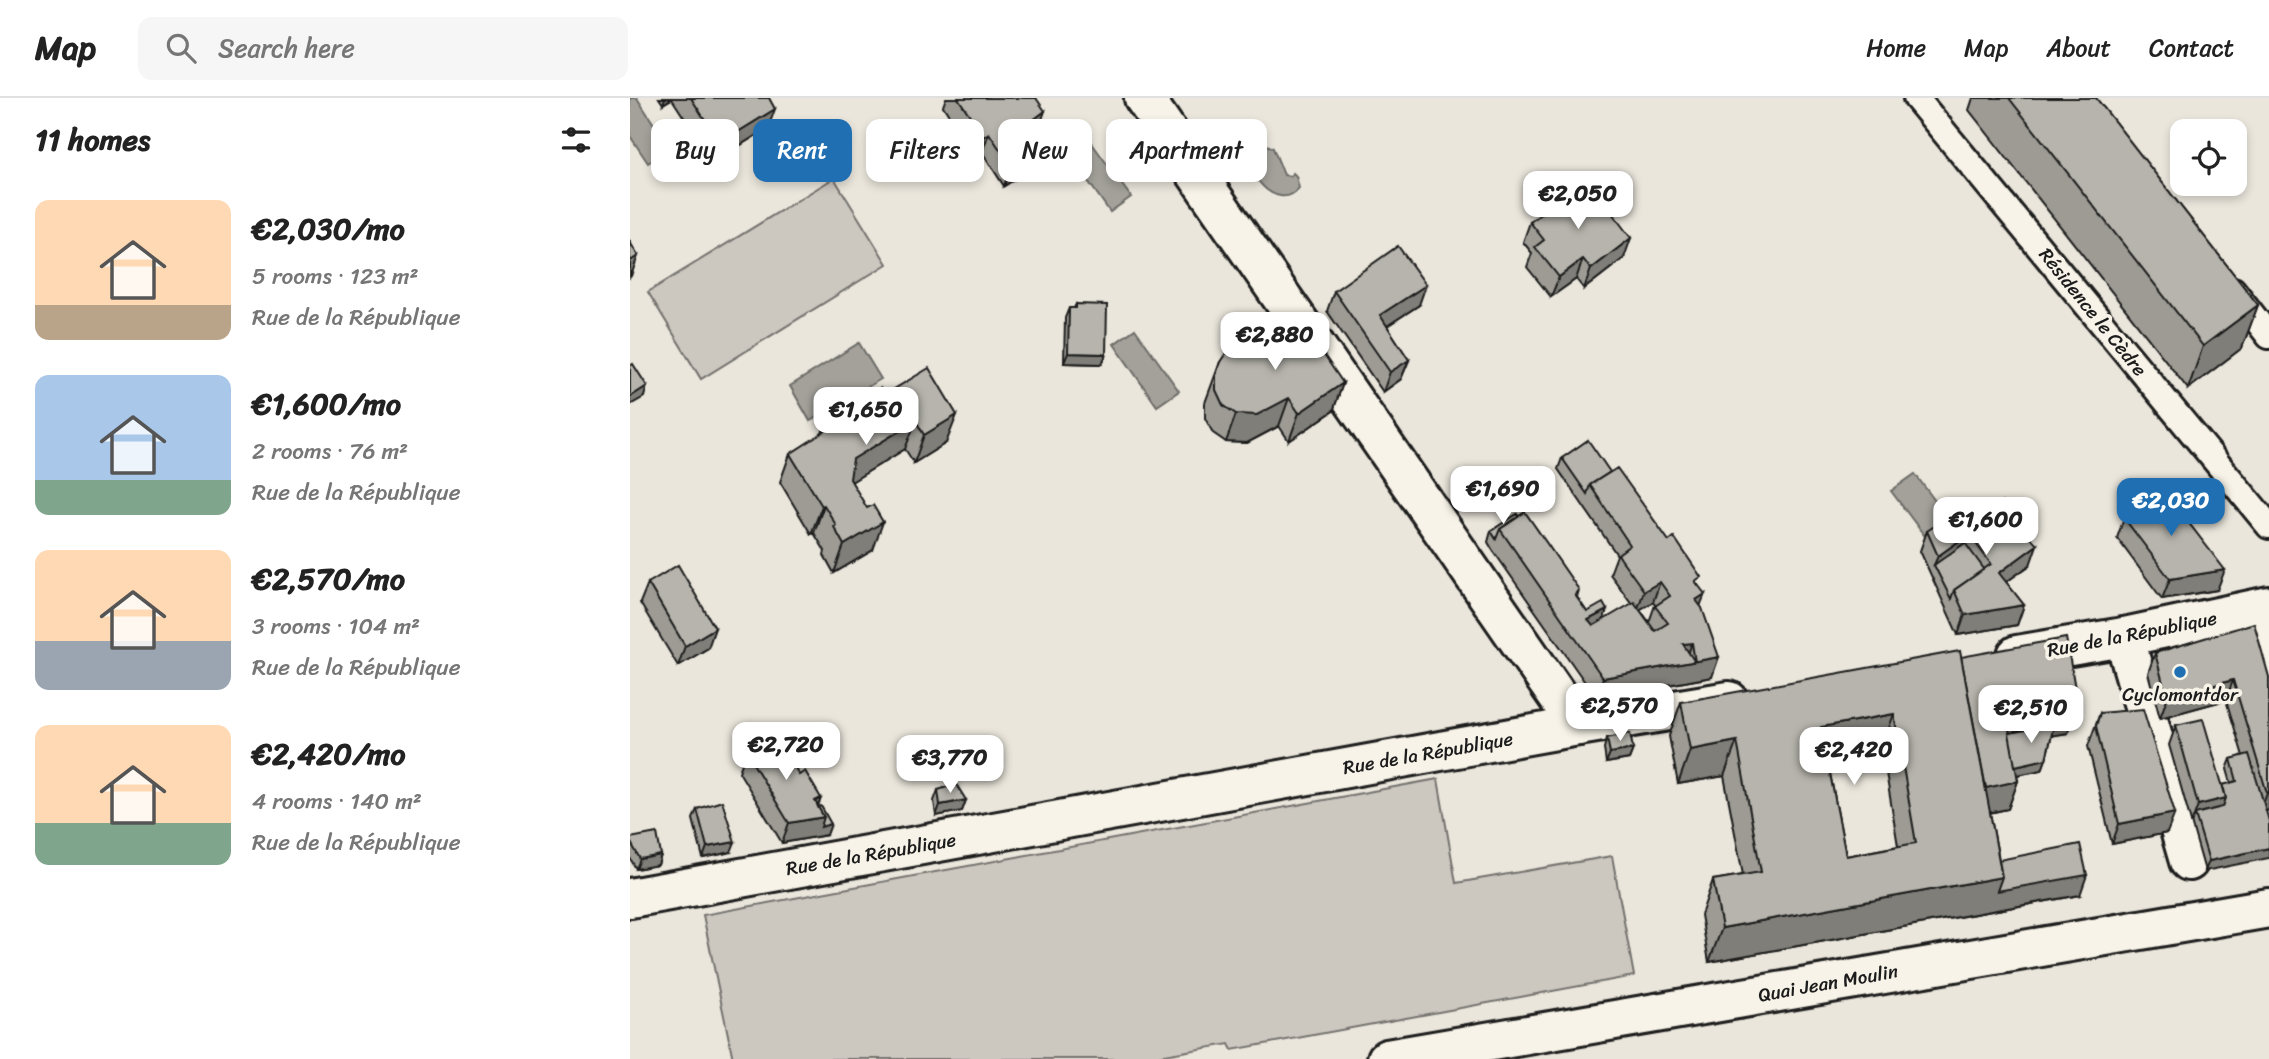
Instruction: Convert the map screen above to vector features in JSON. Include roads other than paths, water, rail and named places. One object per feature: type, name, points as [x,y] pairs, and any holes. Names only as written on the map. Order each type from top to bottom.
[{"type":"street","points":[[1144,98],[1578,726]]},
{"type":"street","points":[[2260,609],[2269,675]]},
{"type":"street","name":"Rue de la République","points":[[1987,660],[2124,637],[2260,609]]},
{"type":"street","points":[[2124,637],[2189,861]]},
{"type":"street","name":"Rue de la République","points":[[630,898],[1578,726],[1769,695]]},
{"type":"street","name":"Quai Jean Moulin","points":[[1387,1059],[2269,908]]},
{"type":"lane","name":"Résidence le Cèdre","points":[[1916,98],[2269,526]]},
{"type":"lane","points":[[2218,271],[2269,336]]},
{"type":"place","name":"Cyclomontdor","points":[[2180,672]]}]
